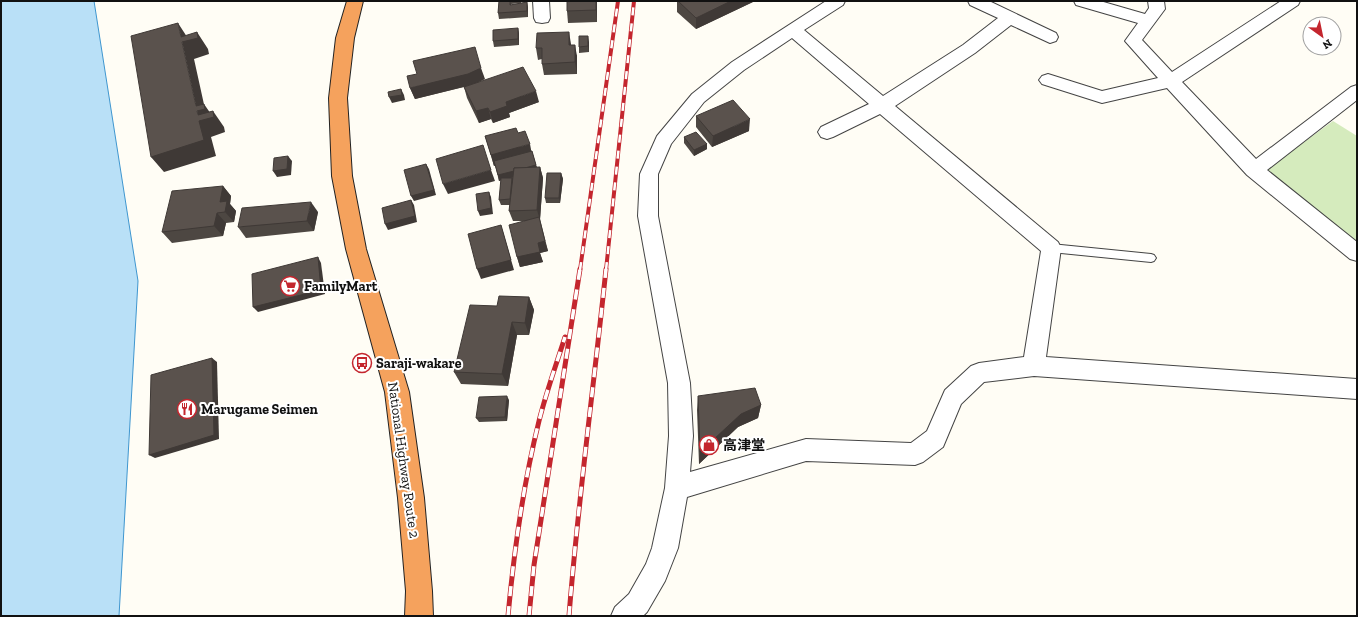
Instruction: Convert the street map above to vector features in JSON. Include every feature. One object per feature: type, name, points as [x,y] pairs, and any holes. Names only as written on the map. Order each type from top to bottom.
[{"type":"highway","name":"National Highway Route 2","points":[[355,1],[344,38],[338,98],[342,176],[356,249],[397,392],[411,498],[419,590],[419,616]]},
{"type":"street","points":[[540,1],[542,18]]},
{"type":"street","points":[[638,612],[665,548],[677,488],[681,436],[679,383],[648,216],[649,174],[663,141],[698,98],[738,66],[837,1]]},
{"type":"street","points":[[976,1],[1050,37]]},
{"type":"street","points":[[1082,1],[1148,20]]},
{"type":"street","points":[[1156,1],[1157,9],[1133,41],[1254,170],[1357,253]]},
{"type":"street","points":[[1048,80],[1102,97],[1171,81],[1292,1]]},
{"type":"street","points":[[827,132],[883,105],[969,49],[1010,17]]},
{"type":"street","points":[[793,30],[1051,248],[1034,366]]},
{"type":"street","points":[[1254,170],[1296,143],[1357,91]]},
{"type":"street","points":[[677,488],[806,450],[916,454],[935,439],[954,397],[979,373],[1034,366],[1357,389]]},
{"type":"lane","points":[[1051,248],[1151,258]]},
{"type":"green space","points":[[1333,121],[1357,136],[1357,244],[1264,171]]},
{"type":"water","points":[[1,1],[94,1],[138,281],[119,616],[1,616]]},
{"type":"building","points":[[499,1],[510,1],[510,5],[527,2],[527,11],[498,13]]},
{"type":"building","points":[[567,1],[596,1],[596,10],[567,11]]},
{"type":"building","points":[[678,1],[731,1],[696,18]]},
{"type":"building","points":[[178,23],[181,37],[197,32],[198,38],[182,42],[196,106],[204,104],[205,109],[197,111],[198,115],[213,111],[214,117],[199,121],[204,140],[151,157],[131,36]]},
{"type":"building","points":[[518,28],[518,39],[493,41],[493,30]]},
{"type":"building","points":[[569,32],[569,45],[575,45],[575,62],[542,64],[542,48],[536,48],[537,33]]},
{"type":"building","points":[[579,36],[588,36],[588,46],[579,47]]},
{"type":"building","points":[[475,47],[481,68],[468,74],[410,88],[407,76],[417,74],[413,61]]},
{"type":"building","points":[[523,67],[536,91],[506,102],[507,106],[490,112],[488,108],[476,111],[464,87]]},
{"type":"building","points":[[401,89],[402,95],[389,97],[388,92]]},
{"type":"building","points":[[733,100],[750,119],[713,136],[696,116]]},
{"type":"building","points":[[516,128],[518,133],[525,131],[530,144],[491,155],[485,136]]},
{"type":"building","points":[[696,132],[707,144],[694,150],[684,137]]},
{"type":"building","points":[[483,145],[491,170],[443,184],[436,159]]},
{"type":"building","points":[[532,151],[536,165],[525,168],[514,168],[514,171],[498,175],[494,161]]},
{"type":"building","points":[[288,156],[287,169],[273,171],[274,158]]},
{"type":"building","points":[[426,164],[434,190],[411,196],[404,170]]},
{"type":"building","points":[[540,167],[537,210],[509,211],[514,168]]},
{"type":"building","points":[[547,173],[561,173],[559,198],[545,198]]},
{"type":"building","points":[[501,178],[512,178],[510,199],[499,200]]},
{"type":"building","points":[[223,186],[220,202],[227,201],[225,212],[217,213],[214,226],[162,232],[172,191]]},
{"type":"building","points":[[489,192],[491,208],[478,211],[476,194]]},
{"type":"building","points":[[411,200],[415,216],[385,224],[382,208]]},
{"type":"building","points":[[311,202],[307,221],[238,227],[242,208]]},
{"type":"building","points":[[539,217],[545,241],[538,243],[540,252],[517,257],[509,225]]},
{"type":"building","points":[[501,225],[511,260],[477,269],[468,234]]},
{"type":"building","points":[[318,257],[321,290],[253,307],[252,274]]},
{"type":"building","points":[[499,296],[529,297],[525,323],[512,322],[502,374],[454,372],[470,305],[497,306]]},
{"type":"building","name":"Marugame Seimen","points":[[212,358],[214,435],[149,455],[151,375]]},
{"type":"building","points":[[755,388],[761,405],[741,414],[700,452],[698,396]]},
{"type":"building","points":[[507,396],[505,417],[476,418],[479,397]]},
{"type":"railway","points":[[580,270],[618,1]]},
{"type":"railway","points":[[606,270],[634,1]]},
{"type":"railway","points":[[529,616],[534,565],[580,269]]},
{"type":"railway","points":[[569,616],[581,486],[606,269]]},
{"type":"railway","points":[[508,616],[516,543],[528,469],[542,410],[565,337]]},
{"type":"place","name":"FamilyMart","points":[[290,286]]},
{"type":"place","name":"Saraji-wakare","points":[[362,363]]},
{"type":"place","name":"Marugame Seimen","points":[[187,409]]},
{"type":"place","name":"高津堂","points":[[709,445]]}]
